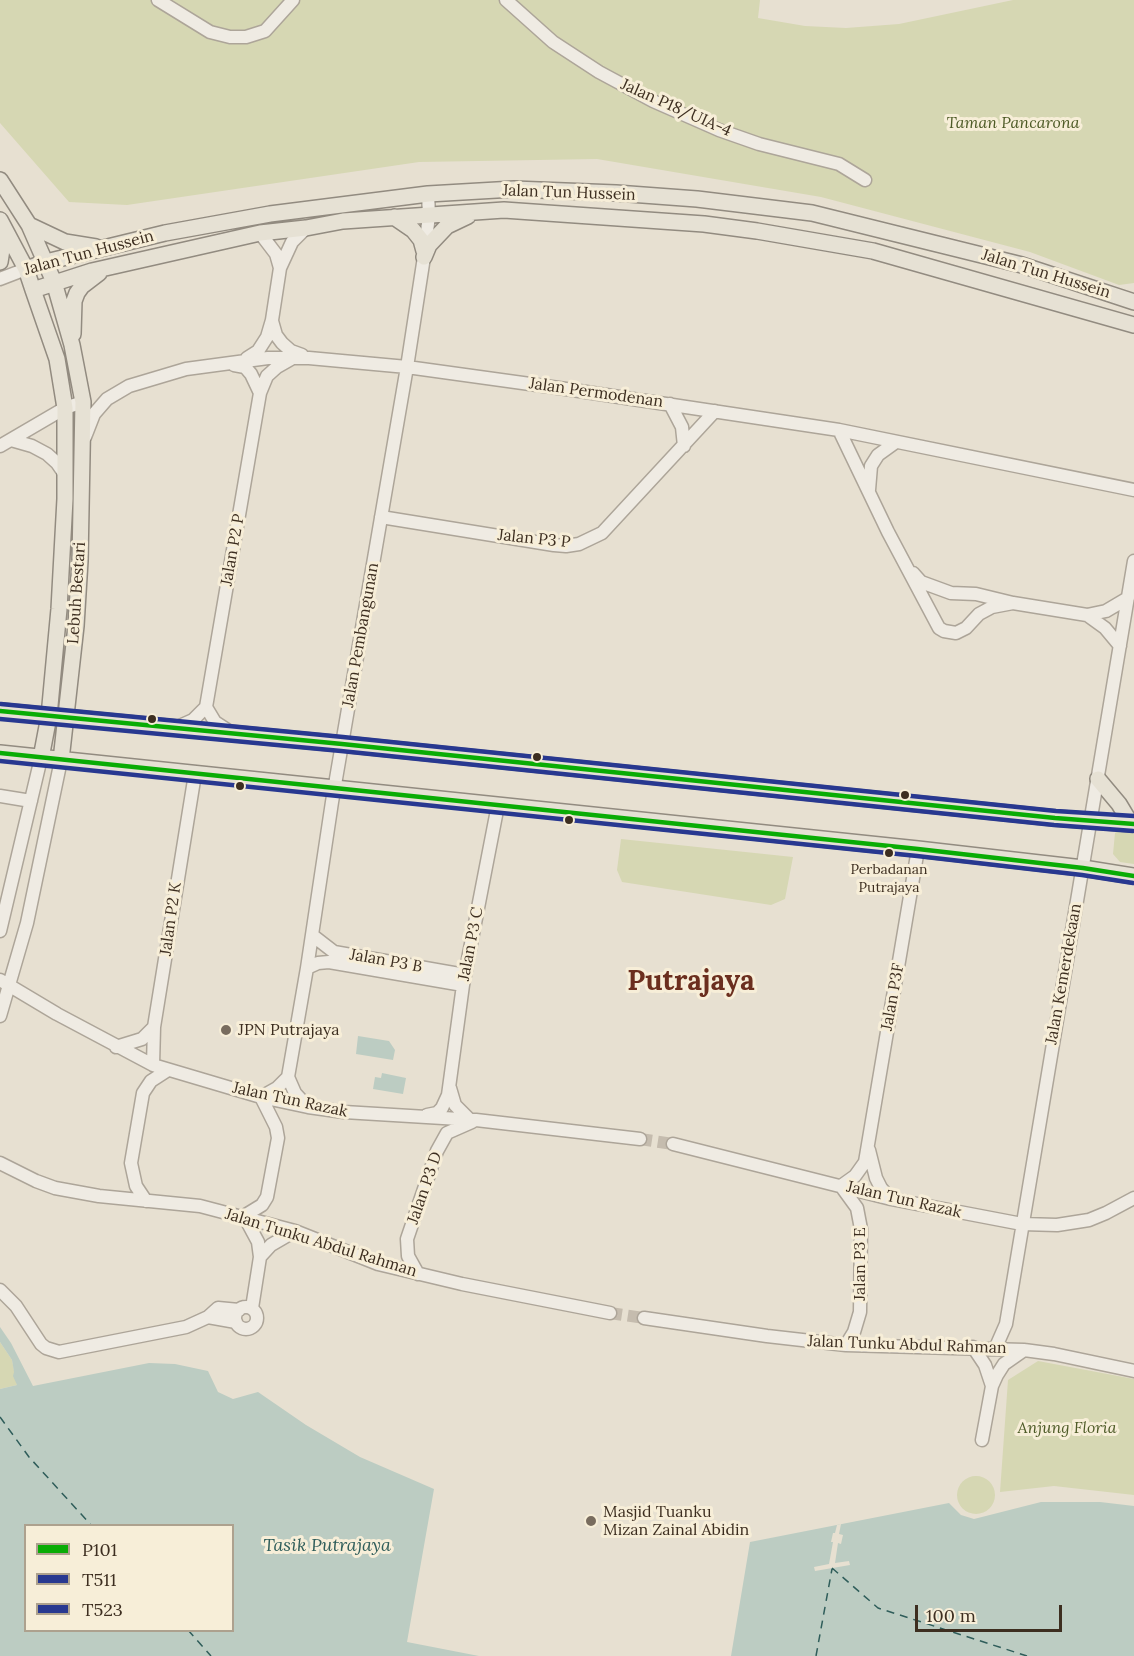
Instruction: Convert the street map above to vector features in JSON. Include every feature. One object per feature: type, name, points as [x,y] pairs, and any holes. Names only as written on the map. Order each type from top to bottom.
[{"type":"main road","name":"Lebuh Bestari","points":[[0,180],[29,225],[54,282],[72,345],[83,402],[79,572],[67,718],[61,760]]},
{"type":"main road","name":"Jalan Tun Hussein","points":[[26,269],[165,233],[270,214],[428,194],[514,189],[697,199],[812,213],[1022,265],[1134,302]]},
{"type":"main road","points":[[424,254],[429,245],[447,226],[467,216],[504,210]]},
{"type":"main road","name":"Jalan Tun Hussein","points":[[33,290],[54,282],[125,264],[260,233],[343,221],[504,210],[704,224],[873,250],[1134,325]]},
{"type":"main road","points":[[394,217],[413,230],[421,240],[424,254]]},
{"type":"main road","name":"Lebuh Bestari","points":[[1,222],[26,269],[57,359],[65,408],[66,476],[59,609],[49,716],[41,758]]},
{"type":"main road","points":[[0,262],[3,243],[1,222]]},
{"type":"main road","points":[[29,225],[65,242],[102,248]]},
{"type":"main road","points":[[72,345],[74,301],[77,293],[82,286],[99,273],[125,264]]},
{"type":"main road","points":[[0,711],[1133,824]]},
{"type":"main road","points":[[0,753],[918,849],[1134,876]]},
{"type":"main road","points":[[1098,779],[1133,824]]},
{"type":"street","points":[[158,0],[210,32],[230,37],[246,37],[265,31],[293,0]]},
{"type":"street","name":"Jalan P18/UIA-4","points":[[506,0],[553,42],[599,72],[653,101],[759,144],[839,164],[865,180]]},
{"type":"street","name":"Jalan Pembangunan","points":[[288,1077],[334,787],[407,367],[429,216],[428,194]]},
{"type":"street","points":[[236,363],[258,351],[267,338],[280,268],[292,242],[306,228]]},
{"type":"street","points":[[260,233],[276,254],[280,268]]},
{"type":"street","name":"Jalan Tun Hussein","points":[[0,279],[26,269]]},
{"type":"street","points":[[272,320],[276,335],[282,343],[291,351],[309,357]]},
{"type":"street","name":"Jalan P2 P","points":[[206,706],[260,393],[267,376],[294,357]]},
{"type":"street","name":"Jalan Permodenan","points":[[83,441],[94,414],[107,399],[129,386],[186,369],[268,358],[309,357],[407,367],[839,430],[1134,490]]},
{"type":"street","points":[[236,363],[251,374],[260,393]]},
{"type":"street","points":[[6,443],[65,408],[83,402]]},
{"type":"street","points":[[670,404],[682,427],[684,446]]},
{"type":"street","name":"Jalan P3 P","points":[[381,517],[554,545],[579,544],[602,533],[715,411]]},
{"type":"street","points":[[839,430],[888,532],[909,567],[939,628],[950,633],[962,631],[979,614],[1013,603]]},
{"type":"street","points":[[869,491],[871,466],[878,455],[896,442]]},
{"type":"street","points":[[6,443],[32,446],[47,454],[66,476]]},
{"type":"street","name":"Jalan Kemerdekaan","points":[[995,1349],[1006,1324],[1134,561]]},
{"type":"street","points":[[909,567],[921,582],[955,594],[969,602],[972,607],[969,624]]},
{"type":"street","points":[[933,618],[932,612],[936,601],[940,597],[955,594],[976,594],[1013,603],[1087,615],[1106,611],[1128,598]]},
{"type":"street","points":[[1087,615],[1105,628],[1120,646]]},
{"type":"street","points":[[174,728],[193,720],[206,706],[215,722],[234,734]]},
{"type":"street","name":"Lebuh Bestari","points":[[0,931],[41,758]]},
{"type":"street","name":"Lebuh Bestari","points":[[0,1016],[5,983],[27,923],[61,760]]},
{"type":"street","name":"Jalan P2 K","points":[[153,1065],[154,1028],[195,774]]},
{"type":"street","points":[[0,796],[31,801]]},
{"type":"street","name":"Jalan P3 C","points":[[417,1117],[437,1113],[442,1108],[450,1084],[464,980],[498,805]]},
{"type":"street","name":"Jalan P3F","points":[[841,1186],[862,1169],[868,1146],[918,849]]},
{"type":"street","name":"Jalan P3 B","points":[[312,935],[334,952],[464,980]]},
{"type":"street","name":"Jalan P3 B","points":[[307,968],[318,963],[329,962],[464,980]]},
{"type":"street","name":"Jalan Tun Razak","points":[[5,983],[116,1047],[153,1065],[261,1096],[308,1107],[370,1115],[473,1120],[640,1139]]},
{"type":"street","points":[[116,1047],[142,1039],[154,1028]]},
{"type":"street","points":[[146,1201],[136,1186],[131,1163],[143,1093],[151,1081],[168,1071]]},
{"type":"street","points":[[236,1323],[235,1318],[245,1309],[260,1257],[258,1242],[244,1216],[262,1204],[267,1197],[278,1138],[276,1126],[261,1096],[277,1088],[288,1077],[295,1093],[308,1107]]},
{"type":"street","name":"Jalan P3 C","points":[[450,1084],[455,1105],[473,1120]]},
{"type":"street","name":"Jalan P3 D","points":[[418,1274],[408,1256],[408,1239],[437,1151],[447,1134],[473,1120]]},
{"type":"street","name":"Jalan Tun Razak","points":[[673,1144],[891,1199],[1022,1224],[1047,1226],[1089,1220],[1134,1198]]},
{"type":"street","name":"Jalan P3F","points":[[868,1146],[876,1178],[891,1199]]},
{"type":"street","name":"Jalan Tunku Abdul Rahman","points":[[0,1163],[55,1188],[99,1196],[200,1206],[295,1231],[358,1257],[418,1274],[610,1313]]},
{"type":"street","name":"Jalan P3 E","points":[[841,1186],[857,1208],[861,1229],[860,1312],[854,1332],[846,1345]]},
{"type":"street","points":[[260,1257],[272,1245],[295,1231]]},
{"type":"street","points":[[0,1290],[16,1306],[37,1339],[46,1348],[59,1352],[186,1327],[208,1317],[218,1308],[245,1309],[257,1315],[256,1324],[243,1328],[236,1323],[208,1317]]},
{"type":"street","name":"Jalan Tunku Abdul Rahman","points":[[644,1318],[846,1345],[1024,1350],[1134,1371]]},
{"type":"street","points":[[973,1347],[986,1365],[992,1386]]},
{"type":"street","points":[[982,1440],[992,1386],[1002,1366],[1024,1350]]},
{"type":"green space","name":"Taman Pancarona","points":[[0,0],[760,0],[758,18],[805,26],[846,28],[899,24],[1013,0],[1134,0],[1134,283],[1119,285],[1030,252],[821,197],[597,159],[419,162],[127,205],[69,202],[0,123]]},
{"type":"green space","points":[[1121,829],[1134,830],[1134,864],[1120,862],[1113,854],[1115,833]]},
{"type":"green space","points":[[621,839],[793,857],[785,899],[771,905],[622,882],[617,870]]},
{"type":"green space","points":[[0,1342],[12,1360],[17,1385],[0,1389]]},
{"type":"green space","name":"Anjung Floria","points":[[1038,1361],[1134,1379],[1134,1495],[1054,1486],[1000,1492],[1008,1380]]},
{"type":"green space","points":[[976,1476],[989,1482],[995,1495],[989,1508],[976,1514],[963,1508],[957,1495],[963,1482]]},
{"type":"water","points":[[358,1036],[389,1041],[395,1050],[393,1060],[356,1054]]},
{"type":"water","points":[[382,1073],[406,1078],[403,1094],[373,1089],[375,1077],[381,1078]]},
{"type":"water","name":"Tasik Putrajaya","points":[[0,1327],[33,1386],[149,1363],[175,1364],[208,1371],[218,1392],[233,1399],[258,1392],[306,1425],[360,1457],[434,1489],[407,1642],[479,1656],[0,1656],[0,1389],[17,1385],[13,1376],[12,1360],[0,1342]]},
{"type":"water","points":[[1041,1502],[1100,1502],[1134,1506],[1134,1656],[731,1656],[750,1542],[949,1503],[961,1515],[974,1519]]},
{"type":"pier","points":[[841,1524],[839,1534],[843,1535],[841,1544],[838,1543],[835,1563],[849,1561],[850,1565],[815,1571],[814,1567],[829,1564],[833,1533],[837,1525]]},
{"type":"ferry route","points":[[0,1417],[29,1457],[90,1524]]},
{"type":"ferry route","points":[[832,1568],[878,1608],[1027,1656]]},
{"type":"ferry route","points":[[816,1656],[832,1569]]},
{"type":"ferry route","points":[[190,1632],[211,1656]]},
{"type":"tunnel","points":[[640,1139],[673,1144]]},
{"type":"tunnel","points":[[610,1313],[644,1318]]},
{"type":"transit line","name":"T523","points":[[1,704],[1056,811],[1134,816]]},
{"type":"transit line","name":"P101","points":[[0,711],[1055,818],[1134,824]]},
{"type":"transit line","name":"T511","points":[[0,719],[341,751],[1054,825],[1133,831]]},
{"type":"transit line","name":"P101","points":[[0,753],[918,849],[1134,876]]},
{"type":"transit line","name":"T511","points":[[0,761],[917,856],[1133,883]]},
{"type":"place","name":"Perbadanan Putrajaya","points":[[889,853]]},
{"type":"place","name":"JPN Putrajaya","points":[[226,1030]]},
{"type":"place","name":"Masjid Tuanku Mizan Zainal Abidin","points":[[591,1521]]},
{"type":"district","name":"Putrajaya","points":[[691,982]]}]
